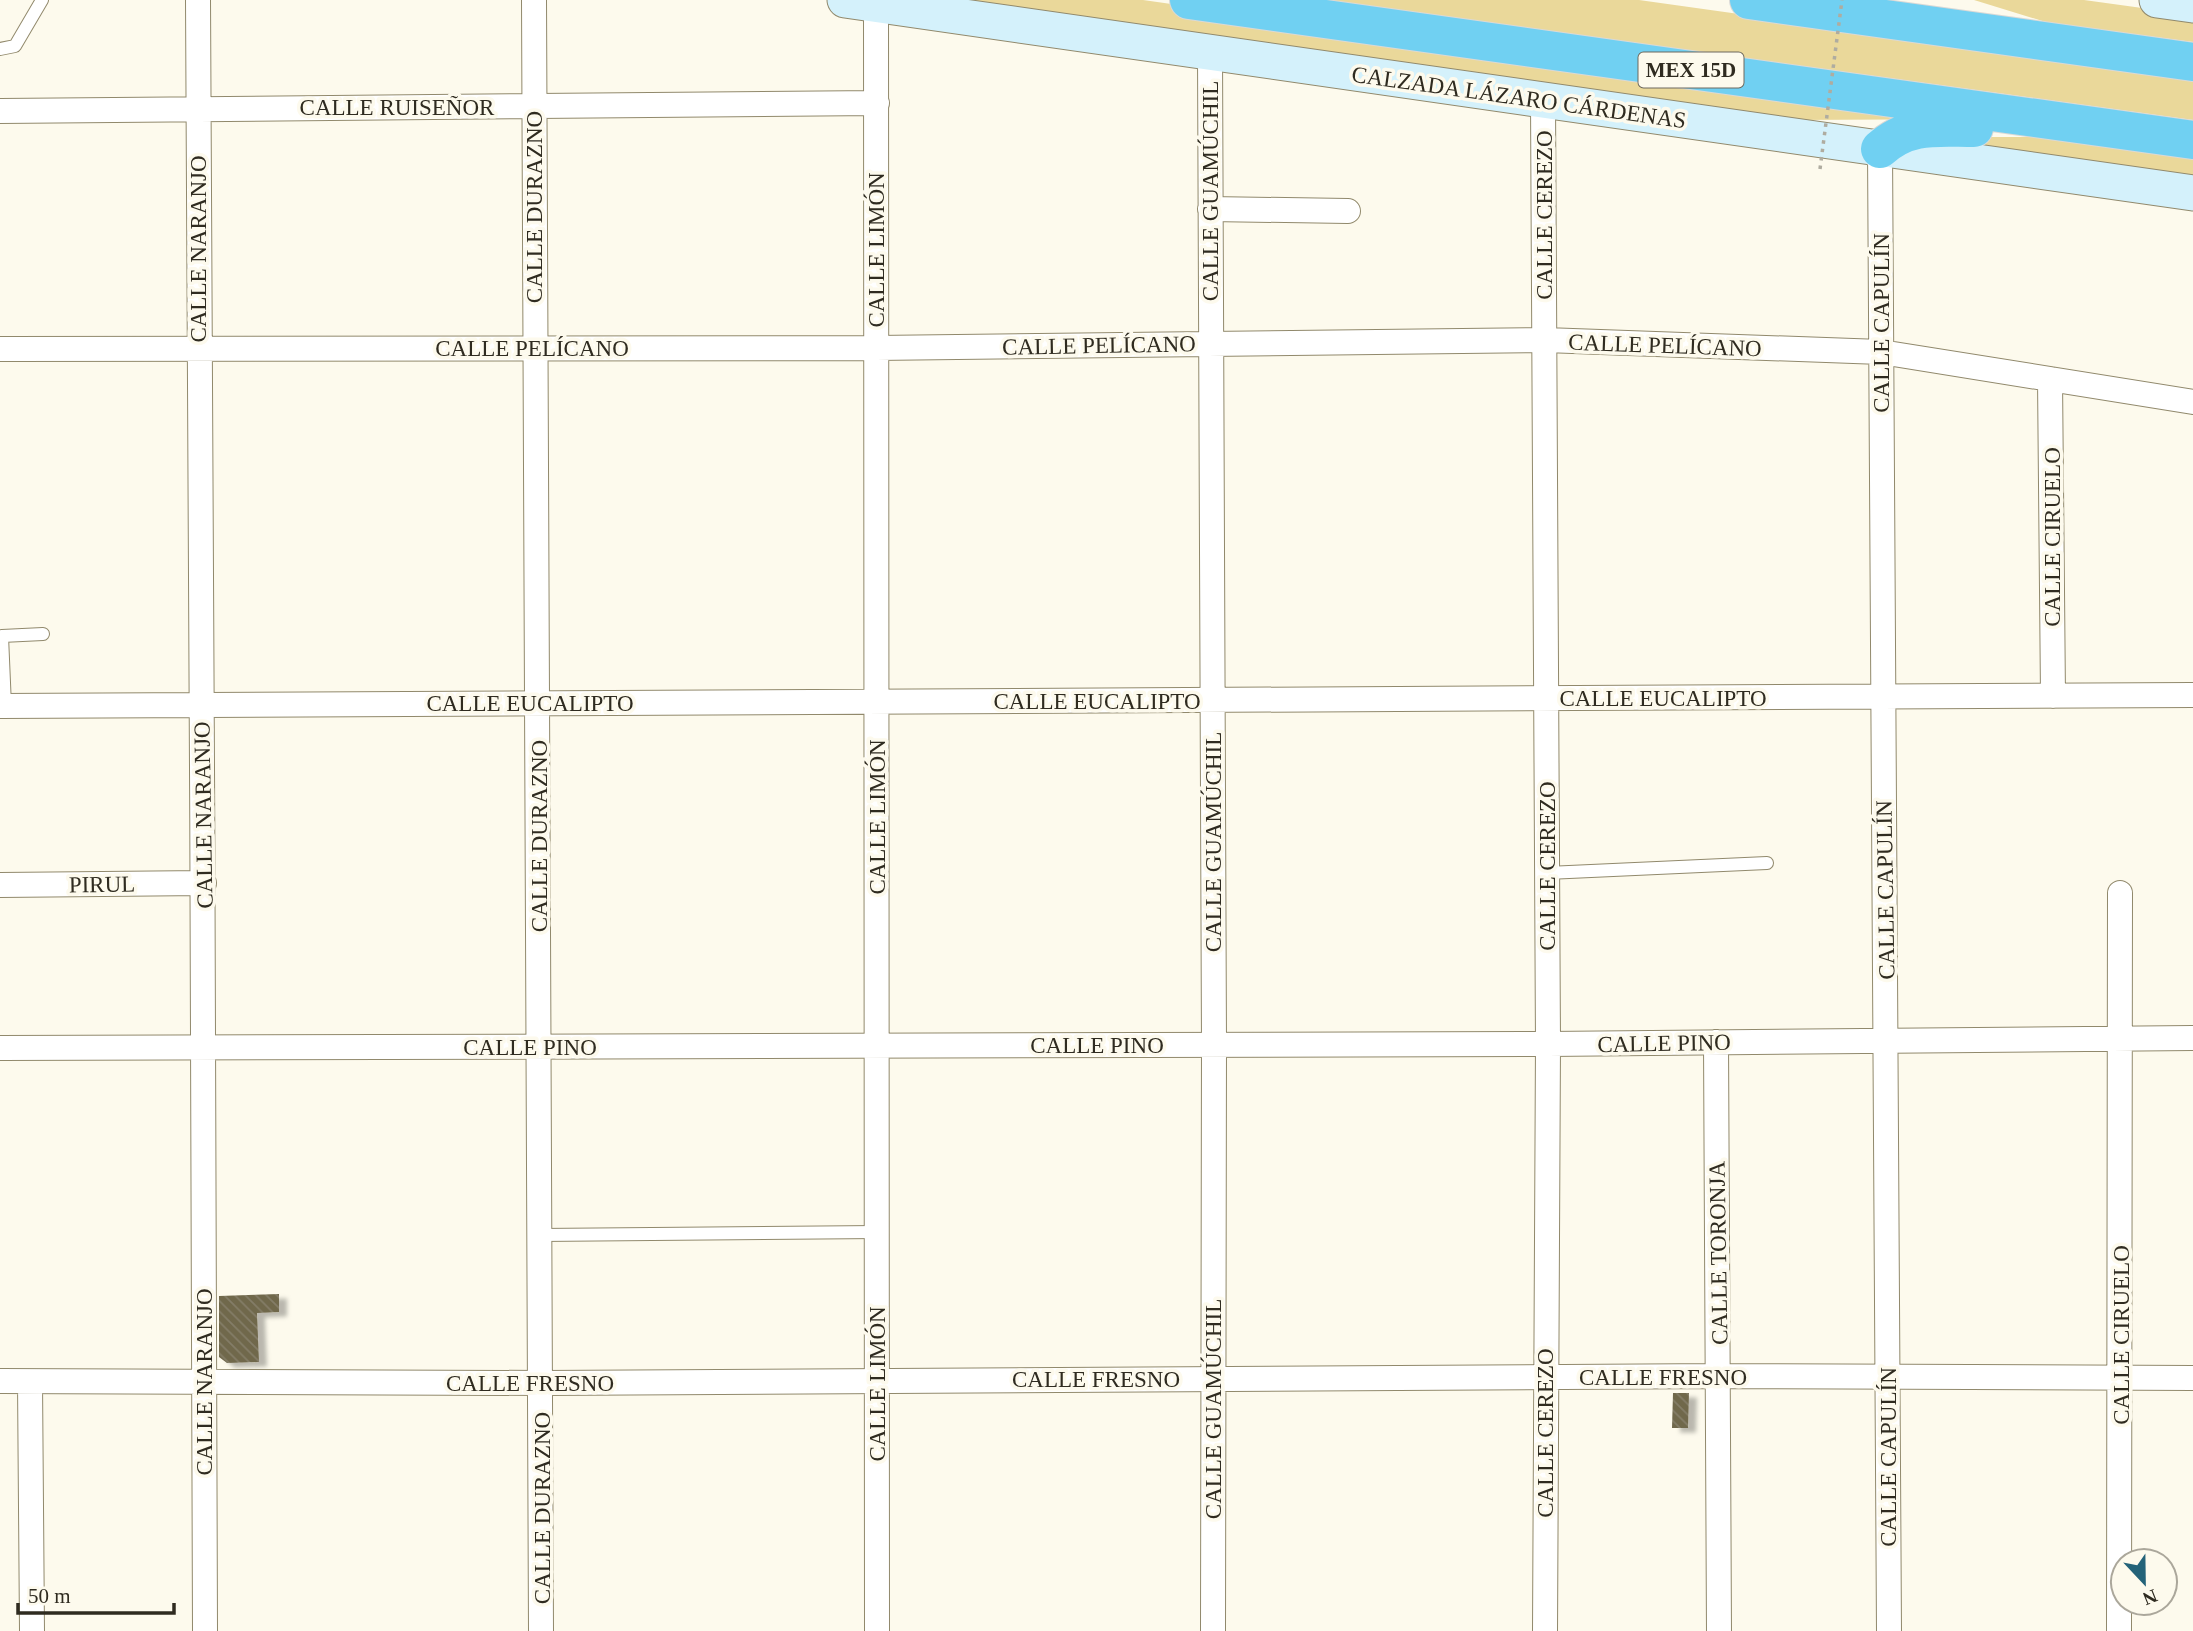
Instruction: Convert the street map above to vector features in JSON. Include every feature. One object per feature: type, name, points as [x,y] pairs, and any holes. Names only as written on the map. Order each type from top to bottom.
[{"type":"highway","name":"MEX 15D","points":[[1189,0],[2193,140]]},
{"type":"highway","points":[[1749,0],[2193,62]]},
{"type":"highway","points":[[1939,0],[2097,48]]},
{"type":"highway","points":[[1880,149],[1898,135],[1910,130],[2103,128]]},
{"type":"main road","points":[[2157,0],[2193,5]]},
{"type":"main road","name":"CALZADA LÁZARO CÁRDENAS","points":[[861,2],[2193,193]]},
{"type":"street","name":"CALLE NARANJO","points":[[198,0],[198,350],[205,1048],[205,1631]]},
{"type":"street","name":"CALLE DURAZNO","points":[[534,0],[541,1047],[541,1631]]},
{"type":"street","name":"CALLE LIMÓN","points":[[861,2],[877,103],[877,1631]]},
{"type":"street","name":"CALLE GUAMÚCHIL","points":[[1210,53],[1214,1045],[1213,1631]]},
{"type":"street","name":"CALLE CEREZO","points":[[1544,101],[1548,1044],[1545,1631]]},
{"type":"street","name":"CALLE RUISEÑOR","points":[[0,111],[877,103]]},
{"type":"street","name":"CALLE CAPULÍN","points":[[1880,149],[1889,1631]]},
{"type":"street","points":[[1210,209],[1348,211]]},
{"type":"street","name":"CALLE PELÍCANO","points":[[0,349],[876,348],[1545,340],[1881,352],[2193,402]]},
{"type":"street","name":"CALLE CIRUELO","points":[[2050,379],[2053,696]]},
{"type":"street","name":"CALLE EUCALIPTO","points":[[2,706],[2193,695]]},
{"type":"street","name":"PIRUL","points":[[0,885],[204,883]]},
{"type":"street","name":"CALLE CIRUELO","points":[[2119,1631],[2122,1378],[2120,893]]},
{"type":"street","name":"CALLE PINO","points":[[0,1048],[1548,1044],[2193,1038]]},
{"type":"street","name":"CALLE TORONJA","points":[[1716,1042],[1720,1376],[1719,1631]]},
{"type":"street","name":"CALLE FRESNO","points":[[0,1381],[542,1383],[1720,1376],[2193,1378]]},
{"type":"street","points":[[30,1382],[32,1631]]},
{"type":"lane","points":[[0,49],[11,49],[17,43],[42,0]]},
{"type":"lane","points":[[2,706],[2,636],[43,634]]},
{"type":"lane","points":[[1546,873],[1767,863]]},
{"type":"lane","points":[[540,1235],[878,1232]]},
{"type":"path","points":[[1820,169],[1842,0]]},
{"type":"shaded area","points":[[924,0],[1143,0],[1987,119],[1795,120]]},
{"type":"shaded area","points":[[1325,0],[1639,0],[2193,78],[2193,120]]},
{"type":"shaded area","points":[[1974,0],[2084,0],[2193,15],[2193,42],[2049,23]]},
{"type":"shaded area","points":[[1909,137],[2102,137],[2193,151],[2193,175]]},
{"type":"building","points":[[279,1294],[279,1312],[257,1313],[259,1362],[227,1363],[219,1357],[219,1296]]},
{"type":"building","points":[[1673,1393],[1689,1393],[1688,1428],[1672,1428]]}]
